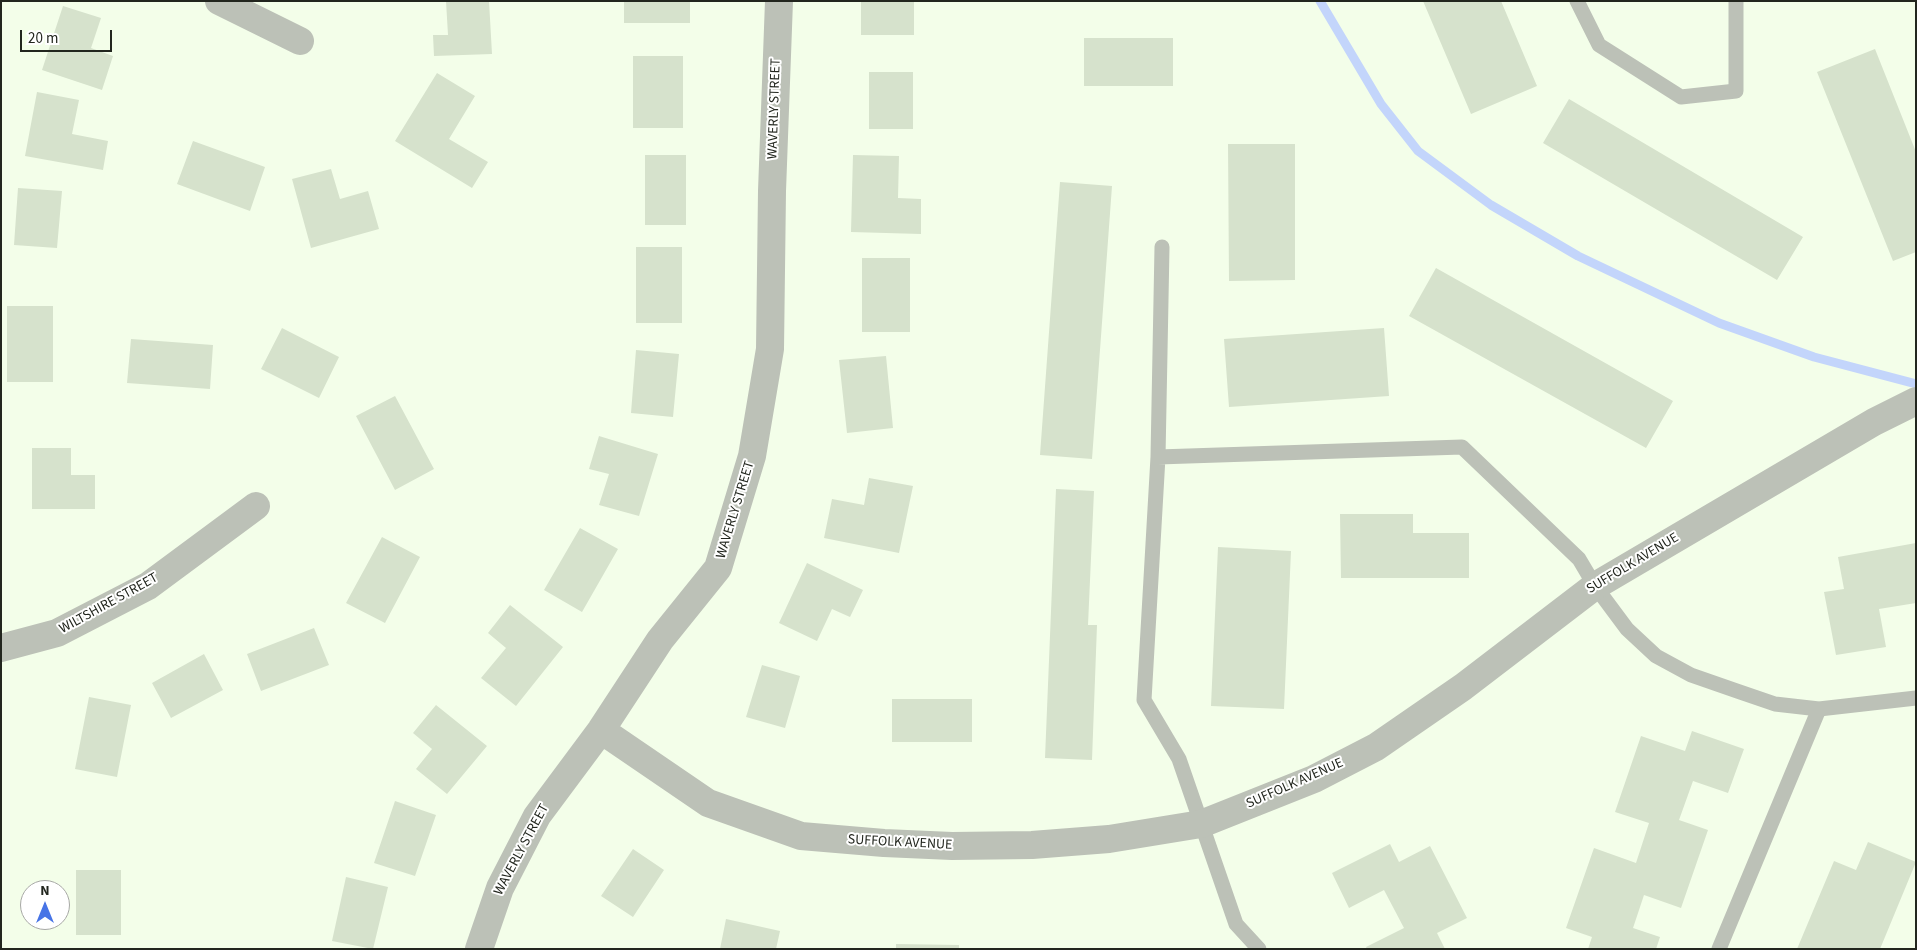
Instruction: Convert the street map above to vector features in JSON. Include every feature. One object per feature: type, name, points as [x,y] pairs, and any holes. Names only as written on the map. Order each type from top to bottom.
[{"type":"street","points":[[219,1],[300,41]]},
{"type":"street","name":"WAVERLY STREET","points":[[480,949],[500,888],[537,816],[601,730],[660,640],[718,568],[752,456],[770,349],[772,191],[779,1]]},
{"type":"street","name":"SUFFOLK AVENUE","points":[[601,730],[708,803],[801,836],[884,843],[952,846],[1032,845],[1109,839],[1200,824],[1314,779],[1376,746],[1463,687],[1595,586],[1874,422],[1916,401]]},
{"type":"street","name":"WILTSHIRE STREET","points":[[1,648],[57,633],[148,586],[256,506]]},
{"type":"lane","points":[[1578,1],[1599,45],[1680,96],[1736,91],[1736,1]]},
{"type":"lane","points":[[1162,247],[1158,457],[1144,700],[1179,759],[1236,924],[1259,949]]},
{"type":"lane","points":[[1158,457],[1462,447],[1579,559],[1595,586],[1627,629],[1656,656],[1691,675],[1775,704],[1819,709],[1916,698]]},
{"type":"lane","points":[[1719,949],[1819,709]]},
{"type":"building","points":[[446,1],[489,1],[492,54],[434,56],[433,35],[448,35]]},
{"type":"building","points":[[624,1],[690,1],[690,23],[624,23]]},
{"type":"building","points":[[861,1],[914,1],[914,35],[861,35]]},
{"type":"building","points":[[1423,1],[1501,1],[1537,86],[1471,114]]},
{"type":"building","points":[[63,6],[101,18],[91,48],[113,56],[102,90],[42,70]]},
{"type":"building","points":[[1084,38],[1173,38],[1173,86],[1084,86]]},
{"type":"building","points":[[1875,49],[1916,152],[1916,252],[1893,261],[1817,72]]},
{"type":"building","points":[[633,56],[683,56],[683,128],[633,128]]},
{"type":"building","points":[[869,72],[913,72],[913,129],[869,129]]},
{"type":"building","points":[[437,73],[475,96],[449,139],[488,162],[472,188],[395,141]]},
{"type":"building","points":[[37,92],[79,100],[72,134],[108,141],[103,170],[25,156]]},
{"type":"building","points":[[1569,99],[1803,237],[1777,280],[1543,143]]},
{"type":"building","points":[[193,141],[265,167],[250,211],[177,184]]},
{"type":"building","points":[[1228,144],[1295,144],[1295,280],[1229,281]]},
{"type":"building","points":[[645,155],[686,155],[686,225],[645,225]]},
{"type":"building","points":[[853,155],[899,156],[898,198],[921,199],[921,234],[851,232]]},
{"type":"building","points":[[331,169],[340,199],[368,191],[379,229],[311,248],[292,179]]},
{"type":"building","points":[[1060,182],[1112,186],[1092,459],[1040,455]]},
{"type":"building","points":[[18,188],[62,191],[57,248],[14,245]]},
{"type":"building","points":[[636,247],[682,247],[682,323],[636,323]]},
{"type":"building","points":[[862,258],[910,258],[910,332],[862,332]]},
{"type":"building","points":[[1436,268],[1673,401],[1646,448],[1409,316]]},
{"type":"building","points":[[7,306],[53,306],[53,382],[7,382]]},
{"type":"building","points":[[282,328],[339,357],[319,398],[261,369]]},
{"type":"building","points":[[1384,328],[1389,396],[1229,407],[1224,339]]},
{"type":"building","points":[[131,339],[213,345],[210,389],[127,383]]},
{"type":"building","points":[[636,350],[679,354],[673,417],[631,413]]},
{"type":"building","points":[[886,356],[893,428],[847,433],[839,360]]},
{"type":"building","points":[[395,396],[434,469],[395,490],[356,416]]},
{"type":"building","points":[[599,436],[658,454],[639,516],[599,505],[609,474],[589,469]]},
{"type":"building","points":[[32,448],[71,448],[71,475],[95,475],[95,509],[32,509]]},
{"type":"building","points":[[869,478],[913,486],[899,553],[824,538],[832,499],[864,505]]},
{"type":"building","points":[[1056,489],[1094,491],[1088,625],[1097,625],[1092,760],[1045,758]]},
{"type":"building","points":[[1340,514],[1413,514],[1413,533],[1469,533],[1469,578],[1341,578]]},
{"type":"building","points":[[580,528],[618,549],[582,612],[544,590]]},
{"type":"building","points":[[382,537],[420,557],[385,623],[346,603]]},
{"type":"building","points":[[1916,543],[1916,603],[1879,609],[1886,647],[1836,655],[1824,592],[1844,589],[1838,557]]},
{"type":"building","points":[[1218,547],[1291,551],[1284,709],[1211,706]]},
{"type":"building","points":[[807,563],[863,590],[850,617],[832,609],[817,641],[779,623]]},
{"type":"building","points":[[510,605],[563,647],[516,706],[481,678],[506,648],[488,633]]},
{"type":"building","points":[[314,628],[329,665],[261,691],[247,654]]},
{"type":"building","points":[[204,654],[223,690],[171,718],[152,683]]},
{"type":"building","points":[[762,665],[800,676],[785,728],[746,717]]},
{"type":"building","points":[[89,697],[131,705],[117,777],[75,769]]},
{"type":"building","points":[[892,699],[972,699],[972,742],[892,742]]},
{"type":"building","points":[[436,705],[487,746],[447,794],[416,769],[432,749],[413,733]]},
{"type":"building","points":[[1692,731],[1744,749],[1728,793],[1693,781],[1679,820],[1708,830],[1681,908],[1644,895],[1633,928],[1660,937],[1656,949],[1588,949],[1592,937],[1566,928],[1594,848],[1636,863],[1649,823],[1615,812],[1641,736],[1685,751]]},
{"type":"building","points":[[395,801],[436,815],[415,876],[374,863]]},
{"type":"building","points":[[1868,842],[1916,862],[1880,949],[1797,949],[1834,861],[1856,870]]},
{"type":"building","points":[[1390,844],[1399,862],[1430,846],[1467,918],[1437,933],[1445,949],[1367,949],[1366,947],[1404,928],[1384,890],[1349,908],[1332,873]]},
{"type":"building","points":[[633,849],[664,870],[633,917],[601,896]]},
{"type":"building","points":[[76,870],[121,870],[121,935],[76,935]]},
{"type":"building","points":[[346,877],[388,887],[373,949],[332,941]]},
{"type":"building","points":[[726,919],[780,931],[776,949],[720,949]]},
{"type":"building","points":[[896,944],[959,945],[959,949],[896,949]]},
{"type":"waterway","points":[[1320,1],[1381,104],[1418,151],[1491,205],[1578,256],[1719,323],[1814,357],[1916,384]]}]
